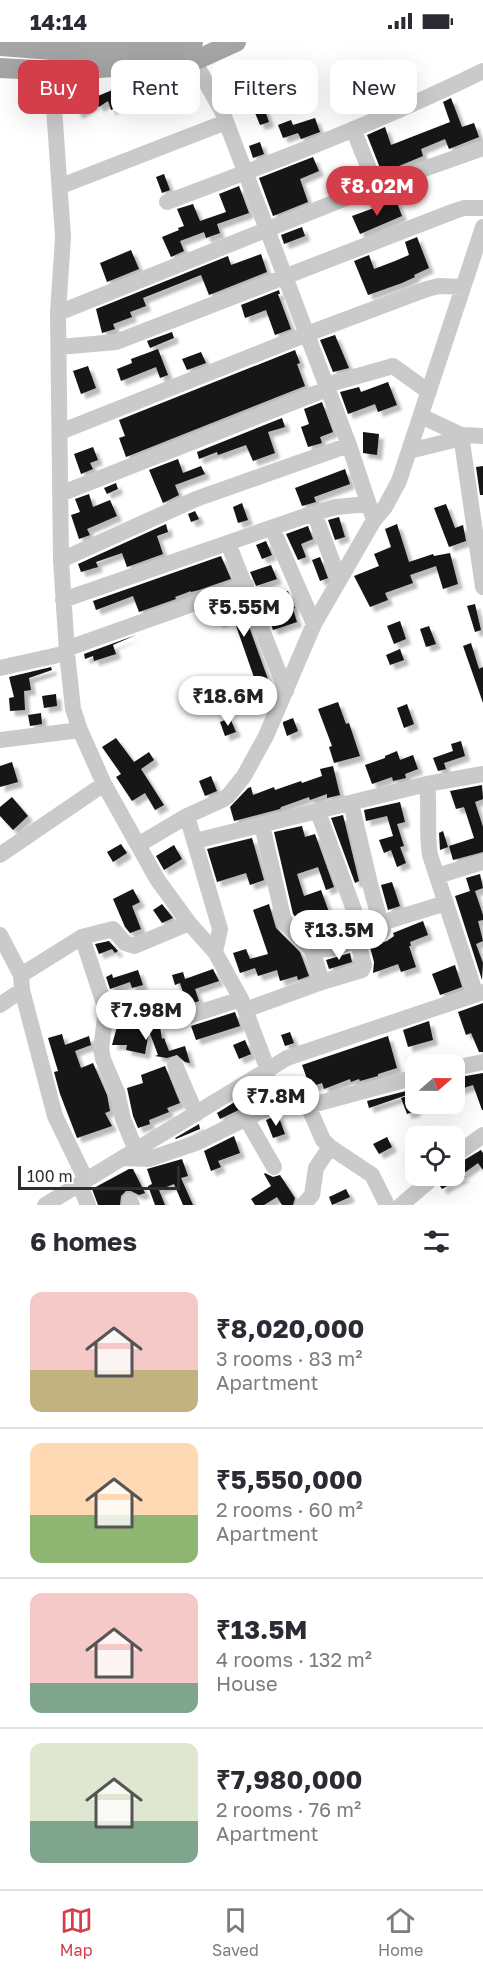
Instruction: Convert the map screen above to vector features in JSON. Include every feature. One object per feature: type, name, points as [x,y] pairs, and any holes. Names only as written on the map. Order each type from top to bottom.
[{"type":"main road","points":[[99,65],[194,52],[236,42]]},
{"type":"main road","points":[[0,46],[162,48],[194,52]]},
{"type":"main road","points":[[0,68],[18,69]]},
{"type":"street","points":[[194,52],[222,111],[246,173],[349,445],[371,512]]},
{"type":"street","points":[[167,202],[246,173],[426,99],[483,71]]},
{"type":"street","points":[[55,114],[63,237],[58,313],[61,560],[73,709],[104,784],[157,879],[189,923],[215,952],[243,1004],[266,1071],[280,1102]]},
{"type":"street","points":[[61,186],[226,122]]},
{"type":"street","points":[[353,129],[375,186]]},
{"type":"street","points":[[58,313],[375,186],[483,148]]},
{"type":"street","points":[[59,347],[116,342],[452,212],[464,208],[483,208]]},
{"type":"street","points":[[138,845],[187,816],[222,800],[233,790],[253,761],[314,624],[339,579],[371,512],[393,494],[422,416],[483,227]]},
{"type":"street","points":[[60,432],[307,334],[433,287],[463,287]]},
{"type":"street","points":[[60,494],[326,387],[393,366],[429,392]]},
{"type":"street","points":[[422,416],[462,436]]},
{"type":"street","points":[[462,436],[479,527],[483,587]]},
{"type":"street","points":[[409,451],[462,436],[483,436]]},
{"type":"street","points":[[61,560],[196,499],[349,445]]},
{"type":"street","points":[[63,600],[314,513],[336,507],[371,512]]},
{"type":"street","points":[[314,513],[339,579]]},
{"type":"street","points":[[272,528],[314,624]]},
{"type":"street","points":[[228,543],[286,691]]},
{"type":"street","points":[[0,668],[67,651],[246,585]]},
{"type":"street","points":[[0,740],[80,730]]},
{"type":"street","points":[[195,841],[231,830],[318,812],[427,784],[483,774]]},
{"type":"street","points":[[0,855],[104,784]]},
{"type":"street","points":[[45,1205],[287,1058],[479,994],[446,903],[428,844],[427,784]]},
{"type":"street","points":[[312,950],[329,949],[380,933],[383,930],[351,804]]},
{"type":"street","points":[[318,812],[354,910]]},
{"type":"street","points":[[187,816],[220,929],[215,952]]},
{"type":"street","points":[[262,825],[282,917],[312,950],[322,982]]},
{"type":"street","points":[[437,876],[483,862]]},
{"type":"street","points":[[381,923],[446,903]]},
{"type":"street","points":[[0,1005],[19,977],[82,937],[113,929],[125,943],[134,946],[189,923]]},
{"type":"street","points":[[0,935],[19,977],[56,1116],[83,1182],[88,1205]]},
{"type":"street","points":[[82,937],[106,1010],[101,1048],[103,1059],[117,1092],[129,1153]]},
{"type":"street","points":[[106,1010],[144,1018],[162,1016],[179,1019],[322,982],[364,968],[357,940]]},
{"type":"street","points":[[0,974],[19,977]]},
{"type":"street","points":[[465,1066],[483,1062]]},
{"type":"street","points":[[175,1065],[196,1114]]},
{"type":"street","points":[[129,1153],[148,1159],[196,1143],[280,1102],[308,1106],[405,1080]]},
{"type":"street","points":[[308,1106],[323,1140],[372,1176],[387,1205]]},
{"type":"street","points":[[247,1120],[274,1167]]},
{"type":"street","points":[[465,1148],[483,1135]]},
{"type":"street","points":[[303,1205],[312,1195],[316,1168],[330,1147]]},
{"type":"street","points":[[401,1205],[423,1186]]},
{"type":"building","points":[[111,91],[111,110],[108,101],[99,107],[99,96]]},
{"type":"building","points":[[451,98],[462,127],[474,123],[479,137],[449,149],[445,139],[421,149],[423,156],[382,173],[367,135],[385,127],[391,145],[450,122],[443,102]]},
{"type":"building","points":[[255,114],[266,114],[269,122],[260,125]]},
{"type":"building","points":[[315,118],[320,132],[301,139],[298,133],[283,138],[278,125],[291,120],[293,125]]},
{"type":"building","points":[[260,142],[264,154],[253,158],[249,146]]},
{"type":"building","points":[[313,157],[319,171],[300,179],[308,202],[273,216],[259,178]]},
{"type":"building","points":[[358,168],[362,180],[344,187],[339,176]]},
{"type":"building","points":[[164,174],[170,190],[162,193],[156,177]]},
{"type":"building","points":[[239,186],[249,213],[217,224],[220,233],[206,238],[204,232],[180,241],[184,251],[171,257],[162,237],[184,226],[177,209],[193,204],[200,221],[226,212],[219,194]]},
{"type":"building","points":[[396,200],[402,216],[360,234],[352,216]]},
{"type":"building","points":[[302,227],[305,236],[284,244],[281,235]]},
{"type":"building","points":[[417,237],[429,268],[402,283],[368,295],[354,261],[369,255],[374,269],[409,255],[405,242]]},
{"type":"building","points":[[131,250],[139,269],[107,282],[100,263]]},
{"type":"building","points":[[261,254],[267,272],[209,295],[201,275],[143,298],[146,306],[130,312],[132,317],[113,324],[115,329],[102,333],[96,309],[228,256],[231,265]]},
{"type":"building","points":[[279,290],[280,294],[278,294],[291,329],[275,335],[266,310],[245,318],[241,305]]},
{"type":"building","points":[[172,332],[174,338],[150,348],[147,341]]},
{"type":"building","points":[[335,335],[349,368],[333,372],[320,340]]},
{"type":"building","points":[[158,349],[168,375],[160,378],[156,367],[121,381],[117,369],[132,363],[131,359]]},
{"type":"building","points":[[295,350],[300,363],[297,364],[305,386],[126,457],[119,438],[125,436],[119,420]]},
{"type":"building","points":[[201,352],[206,363],[187,370],[182,359]]},
{"type":"building","points":[[88,366],[96,388],[81,394],[73,371]]},
{"type":"building","points":[[388,382],[397,405],[378,412],[375,404],[348,414],[340,392],[359,387],[361,392]]},
{"type":"building","points":[[322,402],[333,432],[320,437],[322,443],[308,447],[301,427],[309,424],[304,409]]},
{"type":"building","points":[[282,418],[285,427],[268,432],[275,453],[253,461],[246,445],[199,459],[197,452]]},
{"type":"building","points":[[363,432],[379,434],[377,455],[363,453]]},
{"type":"building","points":[[93,447],[98,460],[90,463],[93,469],[81,474],[74,454]]},
{"type":"building","points":[[178,459],[183,473],[201,466],[205,474],[175,485],[179,495],[163,503],[149,470]]},
{"type":"building","points":[[483,466],[483,495],[480,495],[476,467]]},
{"type":"building","points":[[345,469],[350,484],[314,497],[316,502],[302,506],[295,488]]},
{"type":"building","points":[[116,483],[118,489],[107,494],[104,488]]},
{"type":"building","points":[[89,494],[93,507],[110,500],[117,516],[87,529],[90,535],[79,539],[71,515],[80,512],[75,499]]},
{"type":"building","points":[[242,503],[248,520],[238,523],[233,507]]},
{"type":"building","points":[[446,504],[455,528],[463,525],[466,541],[449,547],[434,508]]},
{"type":"building","points":[[195,511],[199,519],[191,522],[188,514]]},
{"type":"building","points":[[339,517],[345,537],[335,540],[328,520]]},
{"type":"building","points":[[166,524],[168,532],[157,536],[163,554],[127,567],[122,553],[96,562],[98,567],[81,572],[78,564]]},
{"type":"building","points":[[397,524],[409,562],[433,554],[434,556],[450,553],[458,584],[443,589],[436,566],[410,575],[413,583],[385,593],[388,600],[370,607],[354,576],[379,566],[374,554],[391,547],[385,529]]},
{"type":"building","points":[[308,526],[313,539],[301,544],[306,557],[298,560],[286,534]]},
{"type":"building","points":[[266,541],[272,555],[262,559],[256,545]]},
{"type":"building","points":[[221,556],[231,579],[191,591],[175,597],[176,599],[139,612],[133,596],[96,610],[93,601]]},
{"type":"building","points":[[320,557],[328,578],[320,581],[312,560]]},
{"type":"building","points":[[271,565],[277,579],[256,586],[250,572]]},
{"type":"building","points":[[288,591],[295,608],[293,609],[297,622],[273,630],[268,615],[279,611],[273,596]]},
{"type":"building","points":[[239,599],[269,682],[257,686],[233,617],[218,623],[213,609]]},
{"type":"building","points":[[475,604],[481,630],[475,632],[467,606]]},
{"type":"building","points":[[400,621],[406,639],[394,644],[387,626]]},
{"type":"building","points":[[429,626],[436,644],[426,647],[420,629]]},
{"type":"building","points":[[136,635],[113,645],[116,654],[94,661],[93,656],[85,659],[84,654]]},
{"type":"building","points":[[471,643],[479,669],[483,667],[483,703],[463,646]]},
{"type":"building","points":[[400,649],[404,660],[390,665],[386,655]]},
{"type":"building","points":[[51,667],[52,670],[29,678],[31,690],[24,691],[25,710],[10,711],[9,698],[14,697],[9,677]]},
{"type":"building","points":[[56,694],[57,706],[44,708],[42,696]]},
{"type":"building","points":[[338,702],[346,724],[349,723],[360,756],[334,763],[329,747],[332,746],[318,709]]},
{"type":"building","points":[[407,704],[414,724],[404,728],[397,708]]},
{"type":"building","points":[[41,713],[42,724],[30,726],[28,715]]},
{"type":"building","points":[[230,718],[236,732],[225,736],[220,722]]},
{"type":"building","points":[[293,718],[298,731],[287,736],[283,722]]},
{"type":"building","points":[[116,738],[134,762],[149,752],[154,760],[141,769],[164,805],[155,810],[145,793],[132,801],[116,777],[121,774],[102,747]]},
{"type":"building","points":[[461,741],[465,756],[444,763],[446,769],[438,771],[433,758],[453,751],[451,744]]},
{"type":"building","points":[[397,751],[400,760],[413,755],[418,769],[405,774],[406,778],[393,781],[392,777],[372,784],[365,765]]},
{"type":"building","points":[[12,762],[18,782],[0,787],[0,766]]},
{"type":"building","points":[[333,766],[340,795],[327,798],[327,794],[310,800],[309,797],[280,809],[234,821],[230,807],[248,788],[251,787],[253,795],[274,787],[275,790],[322,776],[320,769]]},
{"type":"building","points":[[211,776],[217,791],[205,796],[199,781]]},
{"type":"building","points":[[482,785],[483,799],[475,802],[483,827],[483,852],[453,860],[449,846],[474,838],[464,807],[456,809],[450,791]]},
{"type":"building","points":[[12,797],[28,816],[13,830],[0,816],[0,807]]},
{"type":"building","points":[[400,802],[405,822],[397,824],[404,846],[400,847],[406,863],[397,867],[391,850],[384,853],[379,840],[393,836],[387,816],[366,821],[364,810]]},
{"type":"building","points":[[343,815],[359,881],[355,883],[331,818]]},
{"type":"building","points":[[302,826],[305,837],[315,834],[334,887],[326,890],[318,867],[297,874],[304,896],[321,890],[330,915],[303,926],[293,914],[274,832]]},
{"type":"building","points":[[443,831],[448,847],[440,850],[439,833]]},
{"type":"building","points":[[252,838],[264,880],[250,885],[246,873],[217,882],[207,849]]},
{"type":"building","points":[[121,844],[127,853],[113,862],[107,852]]},
{"type":"building","points":[[174,845],[182,859],[164,870],[156,856]]},
{"type":"building","points":[[480,874],[483,888],[475,891],[483,915],[483,920],[478,921],[483,941],[476,944],[483,963],[482,980],[455,896],[470,891],[466,878]]},
{"type":"building","points":[[392,882],[400,906],[388,910],[381,885]]},
{"type":"building","points":[[133,889],[140,902],[132,906],[141,929],[130,933],[113,899]]},
{"type":"building","points":[[162,904],[173,918],[162,923],[153,910]]},
{"type":"building","points":[[269,904],[276,928],[300,952],[309,976],[298,980],[297,976],[280,981],[277,970],[258,976],[255,968],[240,973],[233,953],[246,949],[250,959],[268,954],[253,910]]},
{"type":"building","points":[[365,913],[369,925],[349,932],[345,921],[358,920]]},
{"type":"building","points":[[423,921],[428,935],[410,942],[411,946],[409,946],[416,967],[401,972],[398,964],[373,973],[374,962],[370,947],[387,941],[394,936],[393,933]]},
{"type":"building","points":[[109,941],[118,951],[115,953],[112,949],[99,954],[95,944]]},
{"type":"building","points":[[350,953],[352,962],[329,969],[326,960]]},
{"type":"building","points":[[455,965],[462,987],[440,995],[432,974]]},
{"type":"building","points":[[213,969],[219,981],[195,989],[199,1001],[187,1005],[180,983],[175,985],[172,975],[183,972],[185,979]]},
{"type":"building","points":[[138,970],[143,985],[132,988],[130,982],[110,989],[106,977],[112,974],[113,978]]},
{"type":"building","points":[[483,1003],[483,1052],[479,1052],[471,1033],[466,1035],[458,1012]]},
{"type":"building","points":[[235,1012],[240,1026],[196,1040],[191,1026]]},
{"type":"building","points":[[429,1021],[433,1040],[408,1047],[403,1030]]},
{"type":"building","points":[[118,1023],[142,1028],[160,1027],[162,1039],[164,1038],[169,1051],[185,1046],[190,1063],[177,1055],[167,1058],[155,1056],[158,1055],[149,1031],[145,1054],[126,1050],[127,1045],[112,1045]]},
{"type":"building","points":[[290,1032],[294,1043],[285,1046],[281,1035]]},
{"type":"building","points":[[62,1034],[65,1045],[89,1036],[91,1045],[75,1051],[81,1068],[93,1063],[107,1095],[110,1111],[105,1113],[112,1126],[77,1138],[60,1094],[54,1072],[58,1071],[48,1038]]},
{"type":"building","points":[[388,1036],[397,1068],[378,1074],[378,1076],[351,1082],[350,1079],[324,1089],[322,1083],[310,1087],[302,1065]]},
{"type":"building","points":[[245,1040],[251,1054],[239,1059],[233,1045]]},
{"type":"building","points":[[165,1066],[180,1103],[167,1108],[169,1112],[149,1120],[150,1124],[138,1128],[127,1088],[143,1083],[141,1075]]},
{"type":"building","points":[[483,1073],[483,1110],[473,1085],[465,1088],[465,1076]]},
{"type":"building","points":[[259,1087],[266,1097],[220,1119],[217,1113]]},
{"type":"building","points":[[405,1091],[405,1096],[369,1108],[367,1101]]},
{"type":"building","points":[[405,1097],[405,1109],[401,1098]]},
{"type":"building","points":[[278,1115],[285,1134],[273,1138],[266,1120]]},
{"type":"building","points":[[199,1124],[200,1129],[175,1138]]},
{"type":"building","points":[[234,1136],[240,1153],[218,1161],[221,1167],[211,1171],[204,1151]]},
{"type":"building","points":[[387,1137],[392,1147],[379,1154],[373,1144]]},
{"type":"building","points":[[481,1150],[483,1170],[478,1163],[465,1172],[465,1159]]},
{"type":"building","points":[[182,1159],[188,1176],[181,1178],[193,1205],[183,1205],[174,1184],[159,1190],[165,1205],[155,1205],[148,1186],[152,1184],[147,1169]]},
{"type":"building","points":[[133,1169],[145,1193],[139,1195],[126,1191],[121,1196],[120,1205],[98,1205],[92,1189]]},
{"type":"building","points":[[265,1173],[273,1177],[280,1175],[295,1198],[293,1205],[282,1205],[277,1197],[264,1205],[255,1205],[251,1199],[271,1186]]},
{"type":"building","points":[[346,1189],[350,1197],[332,1205],[329,1197]]}]
